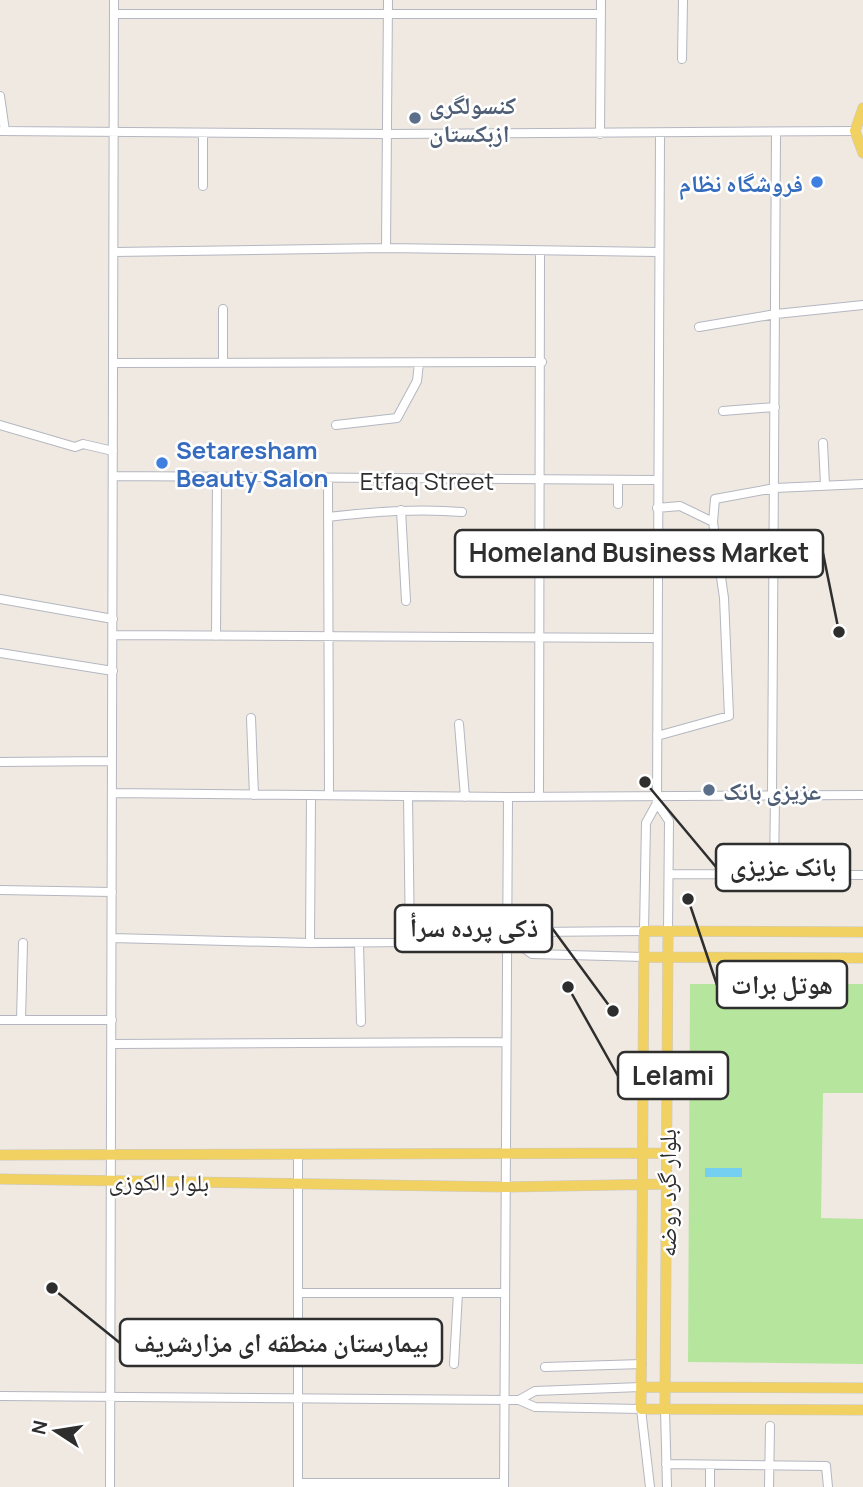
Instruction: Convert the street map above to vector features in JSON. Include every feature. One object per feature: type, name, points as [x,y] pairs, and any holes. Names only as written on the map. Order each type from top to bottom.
[{"type":"main road","points":[[863,108],[855,131],[863,153]]},
{"type":"main road","points":[[644,931],[863,932]]},
{"type":"main road","name":"بلوار گرد روضه","points":[[641,1409],[644,931]]},
{"type":"main road","name":"بلوار گرد روضه","points":[[665,1409],[668,931]]},
{"type":"main road","points":[[644,957],[863,958]]},
{"type":"main road","name":"بلوار الکوزی","points":[[0,1155],[666,1153]]},
{"type":"main road","name":"بلوار الکوزی","points":[[0,1179],[506,1187],[666,1184]]},
{"type":"main road","points":[[641,1387],[863,1388]]},
{"type":"main road","points":[[641,1409],[863,1410]]},
{"type":"street","points":[[110,1487],[114,0]]},
{"type":"street","points":[[386,248],[388,0]]},
{"type":"street","points":[[600,134],[601,0]]},
{"type":"street","points":[[682,59],[683,0]]},
{"type":"street","points":[[114,15],[601,14]]},
{"type":"street","points":[[0,96],[3,131],[387,134],[855,131]]},
{"type":"street","points":[[203,133],[203,186]]},
{"type":"street","points":[[774,874],[776,133]]},
{"type":"street","points":[[112,938],[310,943],[511,942],[532,932],[644,931],[646,823],[657,800],[660,134]]},
{"type":"street","points":[[114,252],[386,248],[658,252]]},
{"type":"street","points":[[539,796],[538,636],[542,362],[540,251]]},
{"type":"street","points":[[699,327],[776,314],[863,305]]},
{"type":"street","points":[[223,309],[223,363]]},
{"type":"street","points":[[113,363],[542,362]]},
{"type":"street","points":[[336,425],[397,418],[417,381],[419,363]]},
{"type":"street","points":[[723,411],[775,407]]},
{"type":"street","points":[[0,425],[75,447],[83,444],[113,451]]},
{"type":"street","points":[[823,443],[825,485]]},
{"type":"street","name":"Etfaq Street","points":[[114,476],[328,480],[657,480]]},
{"type":"street","points":[[216,636],[217,478]]},
{"type":"street","points":[[328,480],[329,795]]},
{"type":"street","points":[[618,480],[618,504]]},
{"type":"street","points":[[657,736],[729,716],[724,598],[713,522],[715,499],[775,488],[863,484]]},
{"type":"street","points":[[657,508],[680,506],[713,522]]},
{"type":"street","points":[[328,517],[401,510],[462,512]]},
{"type":"street","points":[[401,510],[406,601]]},
{"type":"street","points":[[0,599],[113,619]]},
{"type":"street","points":[[113,635],[656,638]]},
{"type":"street","points":[[0,653],[113,671]]},
{"type":"street","points":[[251,718],[254,794]]},
{"type":"street","points":[[459,724],[465,797]]},
{"type":"street","points":[[0,762],[113,761]]},
{"type":"street","points":[[112,793],[539,796],[657,800],[774,795],[863,795]]},
{"type":"street","points":[[310,943],[311,795]]},
{"type":"street","points":[[408,796],[410,942]]},
{"type":"street","points":[[298,1154],[298,1485],[504,1485],[507,1154],[505,1042],[511,942],[508,797]]},
{"type":"street","points":[[657,800],[669,821],[668,931]]},
{"type":"street","points":[[669,873],[863,875]]},
{"type":"street","points":[[0,890],[112,892]]},
{"type":"street","points":[[511,942],[532,954],[644,957]]},
{"type":"street","points":[[21,1020],[23,943]]},
{"type":"street","points":[[359,943],[361,1022]]},
{"type":"street","points":[[0,1020],[112,1020]]},
{"type":"street","points":[[112,1044],[505,1042]]},
{"type":"street","points":[[299,1293],[505,1293]]},
{"type":"street","points":[[454,1364],[458,1293]]},
{"type":"street","points":[[545,1367],[642,1364]]},
{"type":"street","points":[[519,1400],[535,1391],[641,1387]]},
{"type":"street","points":[[0,1396],[504,1399],[519,1400],[535,1407],[641,1409],[650,1487]]},
{"type":"street","points":[[665,1409],[667,1487]]},
{"type":"street","points":[[769,1487],[771,1426]]},
{"type":"street","points":[[666,1464],[827,1466],[828,1487]]},
{"type":"street","points":[[710,1465],[710,1487]]},
{"type":"green space","points":[[690,984],[863,984],[863,1093],[823,1093],[821,1218],[863,1219],[863,1364],[688,1362]]},
{"type":"water","points":[[705,1168],[742,1168],[742,1177],[705,1177]]},
{"type":"place","name":"کنسولگری ازبکستان","points":[[415,118]]},
{"type":"place","name":"فروشگاه نظام","points":[[817,182]]},
{"type":"place","name":"Setaresham Beauty Salon","points":[[162,463]]},
{"type":"place","name":"Homeland Business Market","points":[[839,632]]},
{"type":"place","name":"بانک عزیزی","points":[[645,782]]},
{"type":"place","name":"عزیزی بانک","points":[[709,790]]},
{"type":"place","name":"هوتل برات","points":[[688,899]]},
{"type":"place","name":"Lelami","points":[[568,987]]},
{"type":"place","name":"ذکی پرده سرأ","points":[[613,1011]]},
{"type":"place","name":"بیمارستان منطقه ای مزارشریف","points":[[52,1288]]}]
